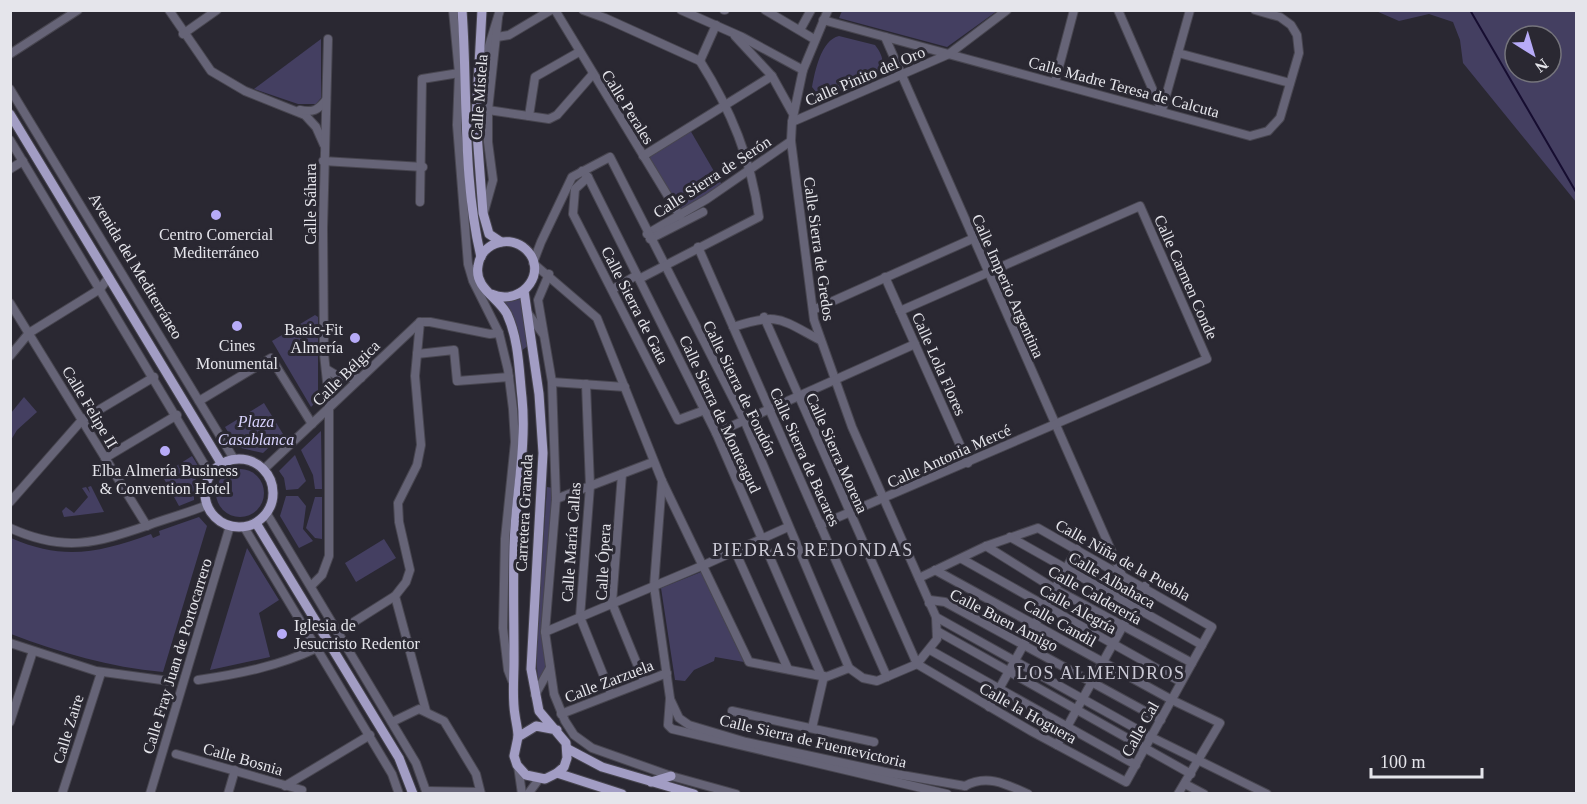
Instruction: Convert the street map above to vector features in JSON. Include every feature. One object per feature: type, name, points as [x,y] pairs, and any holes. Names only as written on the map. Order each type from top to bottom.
[{"type":"main road","name":"Carretera Granada","points":[[462,10],[460,66],[476,234],[481,256],[478,265],[480,281],[507,315],[517,355],[523,406],[524,438],[514,546],[514,685],[519,737],[514,751],[517,765]]},
{"type":"main road","points":[[482,10],[476,120],[483,213],[489,234],[501,242]]},
{"type":"main road","name":"Avenida del Mediterráneo","points":[[10,114],[222,463]]},
{"type":"main road","points":[[481,256],[493,244],[501,242],[517,244],[524,248],[533,264],[532,282],[524,291],[508,298],[491,294]]},
{"type":"main road","name":"Carretera Granada","points":[[524,291],[534,355],[543,453],[531,646],[535,695],[539,711],[564,738],[568,749]]},
{"type":"main road","points":[[234,459],[256,462],[264,469],[270,477],[274,496],[267,514],[256,523],[244,527],[231,526],[214,517],[207,505],[205,494],[210,474],[222,463],[234,459]]},
{"type":"main road","points":[[256,523],[399,758],[413,794]]},
{"type":"main road","points":[[519,737],[536,726],[557,730]]},
{"type":"main road","points":[[517,765],[526,775],[539,779],[557,773],[564,767],[568,749],[602,767],[694,794]]},
{"type":"main road","points":[[557,773],[622,794]]},
{"type":"main road","points":[[651,782],[671,776]]},
{"type":"street","points":[[57,10],[63,20]]},
{"type":"street","points":[[10,54],[78,10]]},
{"type":"street","points":[[169,10],[198,57],[219,78],[245,91],[291,108],[311,112],[318,109],[326,100]]},
{"type":"street","points":[[183,34],[217,10]]},
{"type":"street","name":"Carretera Granada","points":[[453,10],[460,66],[457,125],[468,264],[473,281],[499,333],[509,377],[514,442],[506,532],[503,628],[508,670],[514,685]]},
{"type":"street","points":[[497,37],[509,35],[553,10]]},
{"type":"street","name":"Calle Perales","points":[[553,10],[680,216]]},
{"type":"street","points":[[583,10],[700,61],[726,104],[751,168],[759,217],[664,266],[613,289]]},
{"type":"street","points":[[681,10],[716,25],[803,70]]},
{"type":"street","points":[[765,10],[814,39]]},
{"type":"street","points":[[800,30],[812,10]]},
{"type":"street","name":"Calle Sierra de Gredos","points":[[828,10],[803,70],[792,112],[792,141],[813,310],[834,381],[936,617]]},
{"type":"street","name":"Calle Pinito del Oro","points":[[792,122],[949,54],[1007,10]]},
{"type":"street","points":[[1055,82],[1074,10]]},
{"type":"street","points":[[1118,10],[1162,111]]},
{"type":"street","points":[[1162,111],[1190,10]]},
{"type":"street","name":"Calle Madre Teresa de Calcuta","points":[[824,20],[1250,136],[1260,135],[1275,125],[1280,118],[1299,53],[1297,35],[1291,25],[1280,17],[1255,10]]},
{"type":"street","points":[[478,82],[499,14]]},
{"type":"street","name":"Calle Mistela","points":[[483,213],[493,180],[489,154],[488,110],[499,14]]},
{"type":"street","points":[[700,61],[716,25]]},
{"type":"street","points":[[732,33],[772,76],[792,112]]},
{"type":"street","name":"Calle Imperio Argentina","points":[[885,36],[972,239],[1122,575]]},
{"type":"street","name":"Calle Sáhara","points":[[310,586],[322,575],[329,556],[323,161],[328,39]]},
{"type":"street","points":[[529,116],[535,77],[579,52]]},
{"type":"street","points":[[1178,53],[1290,83]]},
{"type":"street","points":[[420,202],[423,167],[422,79],[460,66]]},
{"type":"street","points":[[488,110],[549,119],[556,115],[592,75]]},
{"type":"street","points":[[643,156],[772,76]]},
{"type":"street","name":"Avenida del Mediterráneo","points":[[10,89],[234,459]]},
{"type":"street","points":[[291,108],[311,120],[325,148]]},
{"type":"street","points":[[10,140],[177,415],[210,474]]},
{"type":"street","name":"Calle Sierra de Serón","points":[[649,237],[792,141]]},
{"type":"street","name":"Calle Sierra de Fondón","points":[[582,171],[610,157],[745,422],[849,668]]},
{"type":"street","points":[[10,169],[23,161]]},
{"type":"street","points":[[323,161],[423,167]]},
{"type":"street","points":[[582,171],[572,177],[533,264],[549,274],[561,288],[597,318],[653,462],[749,662],[822,676],[849,668],[863,678],[877,681],[917,664],[930,650],[937,639],[936,617]]},
{"type":"street","name":"Calle Sierra de Monteagud","points":[[582,171],[588,177],[716,433],[822,676]]},
{"type":"street","name":"Calle Sierra de Gata","points":[[588,177],[575,189],[573,214],[678,420],[705,410]]},
{"type":"street","name":"Calle Carmen Conde","points":[[987,272],[1140,206],[1207,359],[1055,424]]},
{"type":"street","name":"Calle Sierra de Serón","points":[[649,237],[703,212]]},
{"type":"street","points":[[465,228],[476,234]]},
{"type":"street","points":[[813,310],[972,239]]},
{"type":"street","points":[[524,248],[541,242]]},
{"type":"street","name":"Calle Sierra de Bacares","points":[[698,247],[887,677]]},
{"type":"street","points":[[900,311],[987,272]]},
{"type":"street","points":[[549,274],[538,300],[552,382],[556,499],[545,632],[554,694],[561,714],[574,735],[592,748],[671,776],[736,794]]},
{"type":"street","points":[[10,356],[29,333],[100,289],[109,277]]},
{"type":"street","name":"Calle Lola Flores","points":[[885,277],[968,463]]},
{"type":"street","points":[[532,282],[561,288]]},
{"type":"street","name":"Calle Felipe II","points":[[10,303],[147,526]]},
{"type":"street","points":[[526,311],[544,335]]},
{"type":"street","points":[[338,632],[395,596],[406,582],[410,570],[399,522],[398,503],[417,465],[421,445],[415,375],[420,322],[490,334],[499,333],[507,315]]},
{"type":"street","points":[[734,327],[764,316],[780,320],[820,339]]},
{"type":"street","name":"Calle Sierra Morena","points":[[764,316],[798,398],[917,664]]},
{"type":"street","name":"Calle Bélgica","points":[[264,469],[420,322]]},
{"type":"street","points":[[716,433],[915,344]]},
{"type":"street","points":[[417,354],[454,350],[458,381],[509,377]]},
{"type":"street","points":[[200,401],[271,358],[312,424]]},
{"type":"street","points":[[326,369],[341,378],[361,378]]},
{"type":"street","points":[[10,502],[82,420],[154,377]]},
{"type":"street","points":[[552,382],[625,387]]},
{"type":"street","name":"Calle María Callas","points":[[586,384],[590,486],[580,617],[611,694]]},
{"type":"street","points":[[105,458],[177,415]]},
{"type":"street","name":"Calle Antonia Mercé","points":[[820,525],[1055,424]]},
{"type":"street","points":[[556,499],[653,462]]},
{"type":"street","name":"Calle Ópera","points":[[622,474],[612,603],[644,681]]},
{"type":"street","points":[[662,482],[654,586],[670,699],[668,718],[672,729],[947,794]]},
{"type":"street","points":[[10,528],[40,540],[76,544],[105,540],[207,505]]},
{"type":"street","points":[[267,514],[416,763],[427,792],[480,793],[477,774],[444,720],[419,709],[392,722]]},
{"type":"street","points":[[506,532],[516,518]]},
{"type":"street","name":"Calle Fray Juan de Portocarrero","points":[[150,794],[231,526]]},
{"type":"street","points":[[244,527],[370,735],[392,774],[399,794]]},
{"type":"street","points":[[545,632],[788,527]]},
{"type":"street","name":"Calle Niña de la Puebla","points":[[919,578],[986,546],[1038,528],[1145,586],[1212,627]]},
{"type":"street","name":"Calle Albahaca","points":[[1010,537],[1202,645]]},
{"type":"street","name":"Calle Calderería","points":[[986,546],[1055,589],[1192,663]]},
{"type":"street","points":[[1098,562],[1109,547]]},
{"type":"street","points":[[989,707],[1077,549]]},
{"type":"street","points":[[735,551],[788,669]]},
{"type":"street","name":"Calle Alegría","points":[[962,559],[1182,682]]},
{"type":"street","name":"Calle Candil","points":[[935,570],[1172,700],[1220,723],[1198,760]]},
{"type":"street","points":[[1057,745],[1145,586]]},
{"type":"street","points":[[395,596],[426,711]]},
{"type":"street","name":"Calle Buen Amigo","points":[[929,603],[930,600],[945,602],[1161,720]]},
{"type":"street","points":[[936,617],[1151,736],[1267,794]]},
{"type":"street","name":"Calle Cal","points":[[1126,782],[1212,627]]},
{"type":"street","points":[[937,631],[1191,774]]},
{"type":"street","points":[[10,643],[101,672],[169,681]]},
{"type":"street","points":[[198,680],[236,675],[272,666],[317,648]]},
{"type":"street","points":[[930,650],[1136,765]]},
{"type":"street","points":[[10,722],[33,651]]},
{"type":"street","name":"Calle la Hoguera","points":[[917,664],[989,707],[1126,782]]},
{"type":"street","points":[[535,695],[550,667]]},
{"type":"street","name":"Calle Zaire","points":[[62,794],[101,672]]},
{"type":"street","name":"Calle Zarzuela","points":[[561,714],[667,673]]},
{"type":"street","points":[[812,728],[822,676]]},
{"type":"street","name":"Calle Sierra de Fuentevictoria","points":[[670,699],[679,718],[689,725],[746,742],[964,790]]},
{"type":"street","points":[[732,711],[874,742]]},
{"type":"street","points":[[285,786],[370,735]]},
{"type":"street","name":"Calle Bosnia","points":[[176,754],[302,792]]},
{"type":"street","points":[[1178,794],[1198,760]]},
{"type":"street","points":[[517,765],[522,794]]},
{"type":"street","points":[[228,794],[235,770]]},
{"type":"street","points":[[302,792],[304,776]]},
{"type":"street","points":[[528,794],[539,779]]},
{"type":"street","points":[[964,790],[976,780],[999,781],[1028,794]]},
{"type":"street","points":[[1185,784],[1204,794]]},
{"type":"green space","points":[[842,10],[997,11],[947,47],[839,18]]},
{"type":"green space","points":[[1376,11],[1576,11],[1576,202],[1463,63],[1460,40],[1453,22],[1429,14],[1399,21]]},
{"type":"green space","points":[[839,36],[875,45],[881,54],[881,68],[871,78],[831,95],[820,97],[812,87],[817,65],[828,43]]},
{"type":"green space","points":[[321,39],[321,98],[316,104],[298,104],[254,89]]},
{"type":"green space","points":[[690,130],[722,185],[681,210],[647,157]]},
{"type":"green space","points":[[520,299],[529,345],[521,351],[504,301]]},
{"type":"green space","points":[[315,315],[318,317],[318,400],[311,407],[272,341]]},
{"type":"green space","points":[[24,397],[37,412],[17,430],[11,440],[11,413]]},
{"type":"green space","name":"Plaza Casablanca","points":[[264,403],[283,434],[263,453],[237,447],[225,427]]},
{"type":"green space","points":[[321,431],[322,489],[315,489],[313,475],[301,450]]},
{"type":"green space","points":[[295,455],[306,481],[298,489],[286,490],[284,478],[279,471]]},
{"type":"green space","points":[[192,456],[200,469],[194,483],[194,500],[179,506],[163,477]]},
{"type":"green space","points":[[240,469],[257,476],[264,493],[257,510],[240,517],[223,510],[216,493],[223,476]]},
{"type":"green space","points":[[91,486],[104,512],[64,517],[62,511],[66,507],[74,513],[88,497],[82,488],[86,487],[90,493],[88,487]]},
{"type":"green space","points":[[547,487],[553,488],[544,602],[547,669],[538,685],[536,649]]},
{"type":"green space","points":[[286,496],[298,496],[306,506],[303,529],[313,541],[299,548],[280,516]]},
{"type":"green space","points":[[315,497],[322,497],[322,539],[315,538],[306,528]]},
{"type":"green space","points":[[199,517],[207,526],[163,672],[124,667],[86,658],[11,634],[11,538],[48,550],[81,552],[114,546],[151,534],[153,538],[160,535],[159,531]]},
{"type":"green space","points":[[384,539],[396,558],[356,582],[345,563]]},
{"type":"green space","points":[[247,548],[279,600],[259,613],[270,657],[210,670]]},
{"type":"green space","points":[[701,572],[744,662],[715,657],[714,661],[694,670],[685,681],[675,680],[661,588]]},
{"type":"waterway","points":[[1470,10],[1576,192]]},
{"type":"place","name":"Centro Comercial Mediterráneo","points":[[216,215]]},
{"type":"place","name":"Cines Monumental","points":[[237,326]]},
{"type":"place","name":"Basic-Fit Almería","points":[[355,338]]},
{"type":"place","name":"Elba Almería Business & Convention Hotel","points":[[165,451]]},
{"type":"place","name":"Iglesia de Jesucristo Redentor","points":[[282,634]]},
{"type":"district","name":"PIEDRAS REDONDAS","points":[[813,550]]},
{"type":"district","name":"LOS ALMENDROS","points":[[1101,673]]}]
